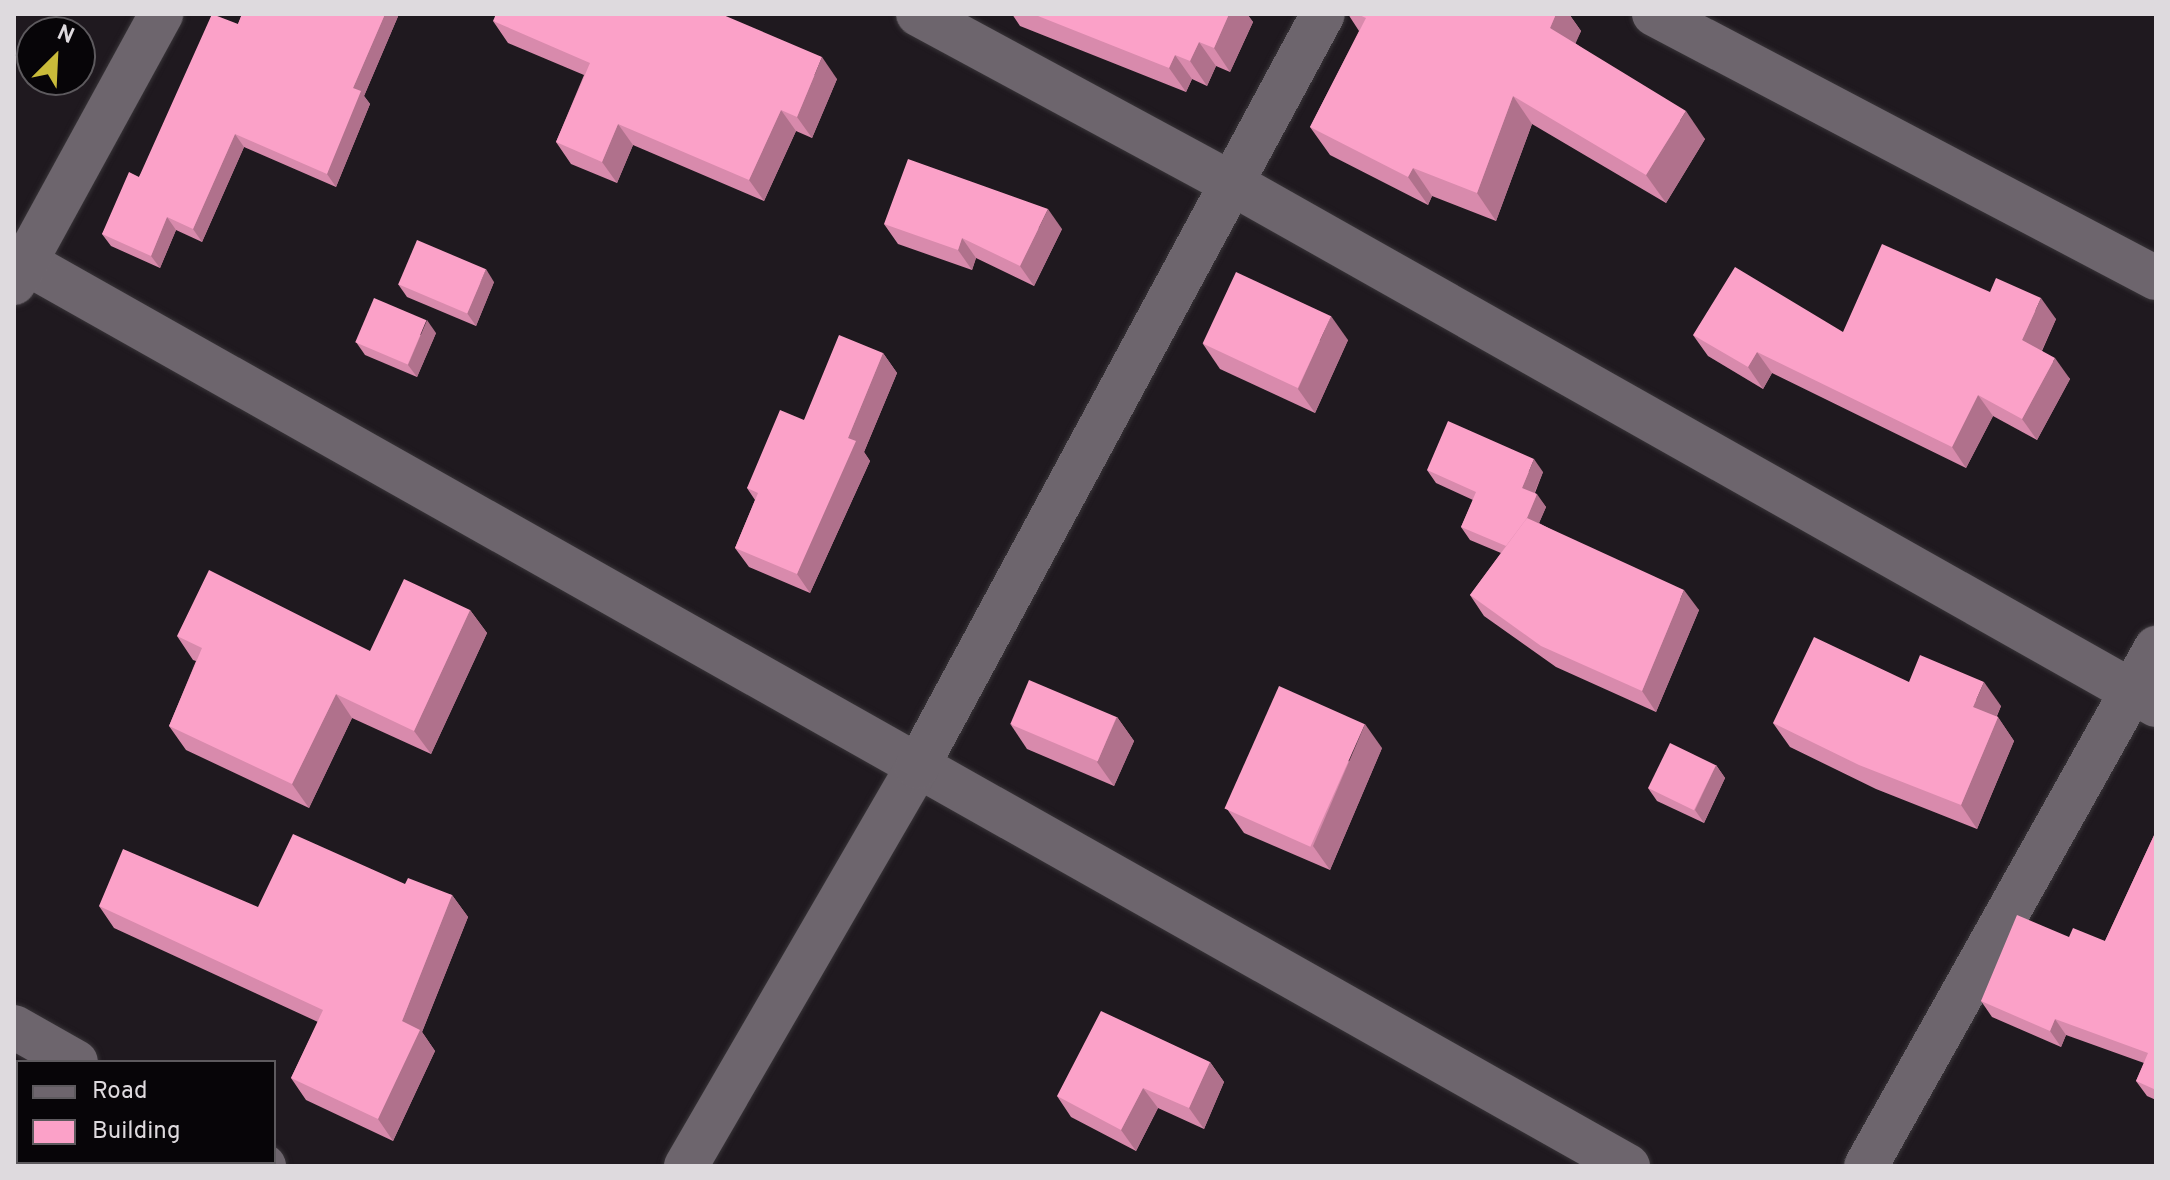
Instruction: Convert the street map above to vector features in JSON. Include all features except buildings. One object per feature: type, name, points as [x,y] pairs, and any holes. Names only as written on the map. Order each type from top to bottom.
[{"type":"street","points":[[161,14],[18,267],[1628,1166]]},
{"type":"street","points":[[918,14],[1233,184],[2143,698]]},
{"type":"street","points":[[686,1166],[917,767],[1323,14]]},
{"type":"street","points":[[1654,14],[2156,278]]},
{"type":"street","points":[[1866,1166],[2143,698],[2156,648]]},
{"type":"street","points":[[14,1027],[72,1060]]}]
